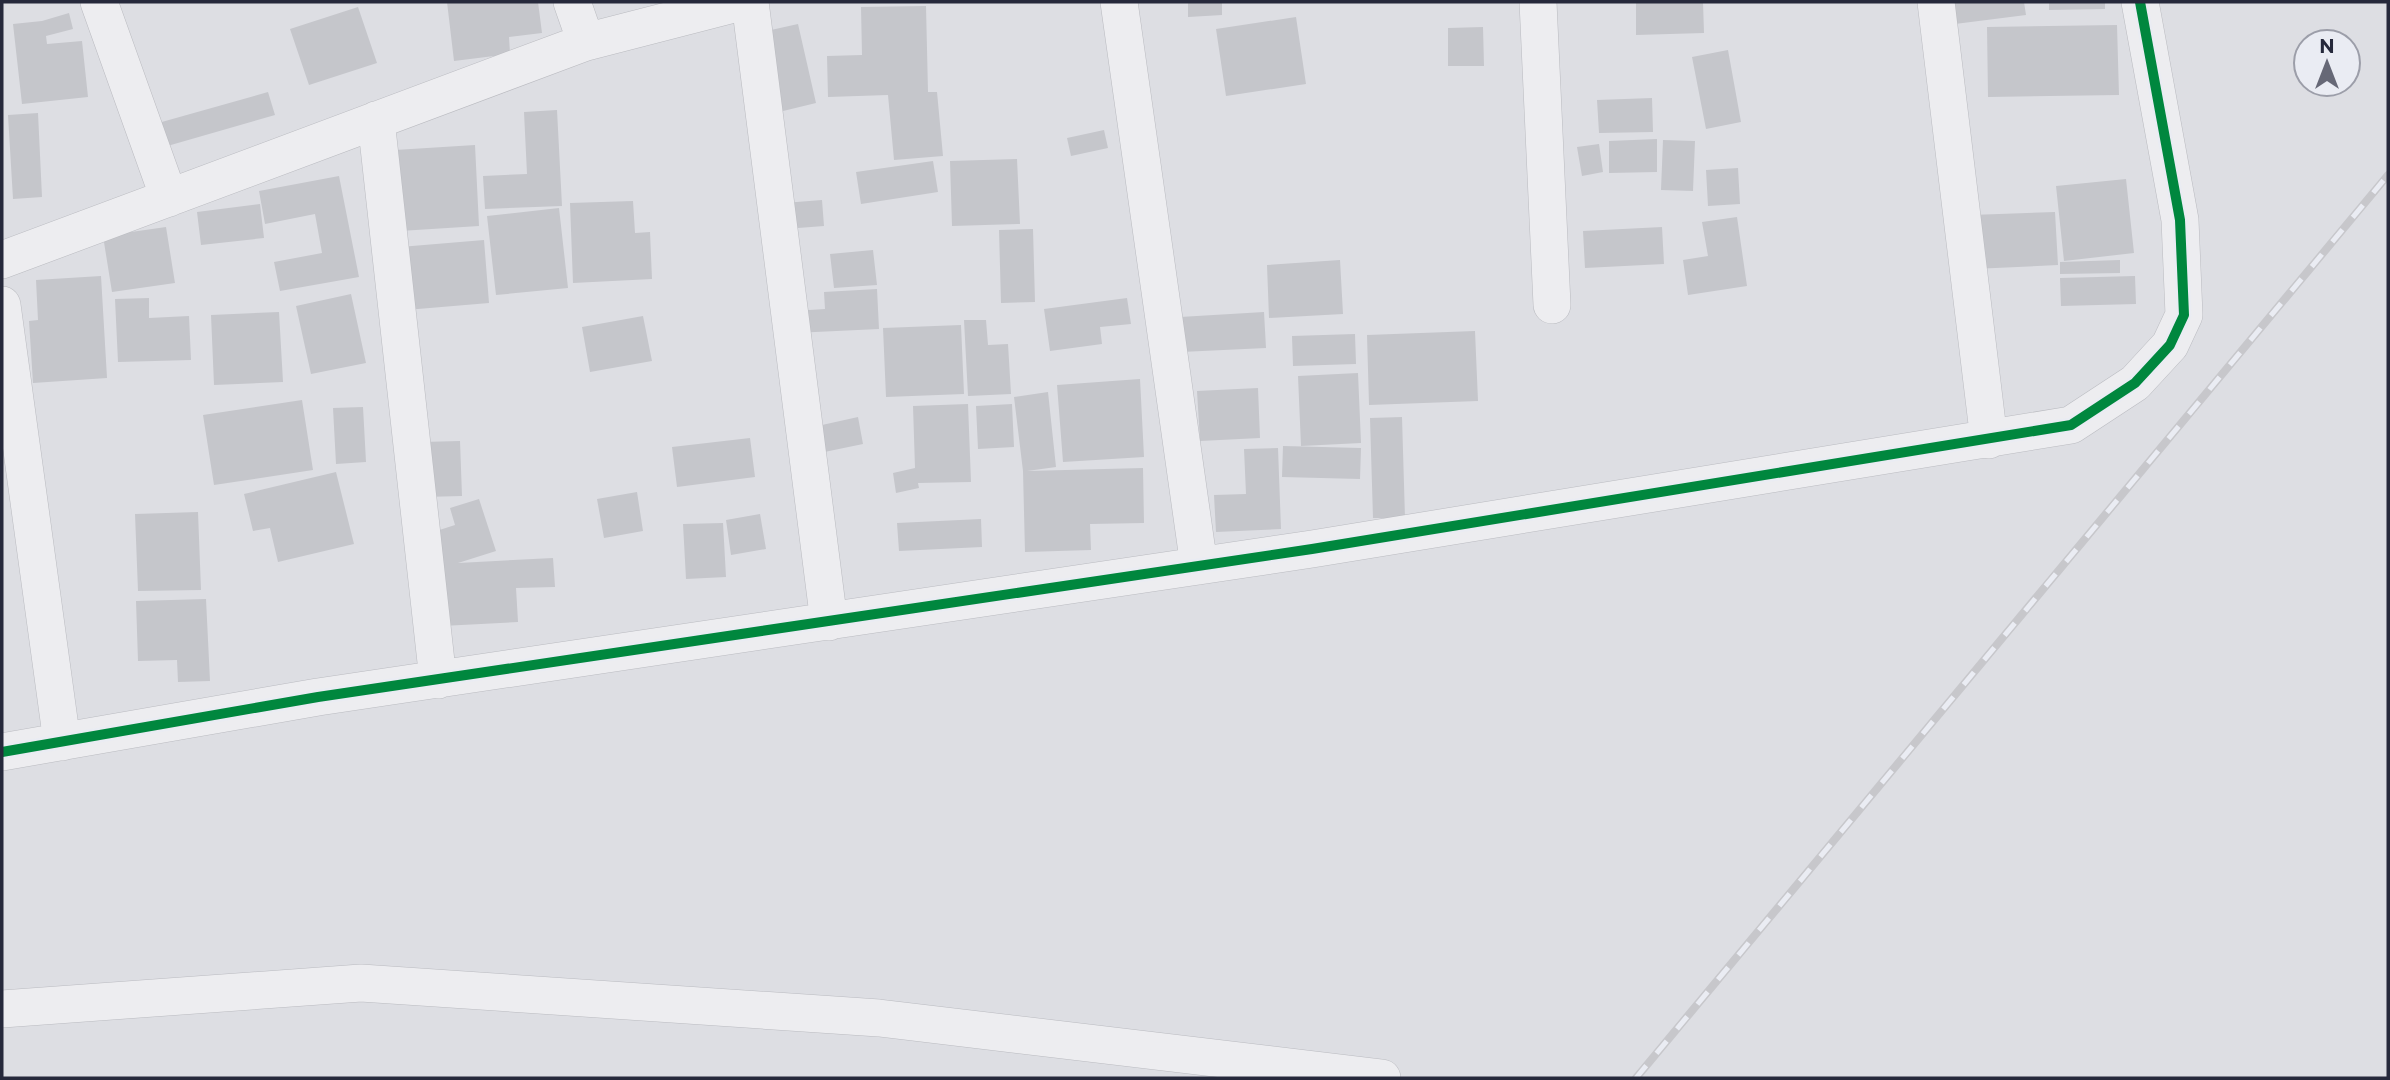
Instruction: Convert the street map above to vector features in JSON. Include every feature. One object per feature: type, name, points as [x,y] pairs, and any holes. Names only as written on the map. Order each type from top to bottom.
[{"type":"street","points":[[99,2],[169,198]]},
{"type":"street","points":[[572,2],[586,42]]},
{"type":"street","points":[[2,260],[586,42],[741,2]]},
{"type":"street","points":[[750,2],[829,622]]},
{"type":"street","points":[[1119,2],[1199,566]]},
{"type":"street","points":[[1538,2],[1552,305]]},
{"type":"street","points":[[1936,2],[1989,439]]},
{"type":"street","points":[[2,752],[318,698],[1199,566],[2071,425],[2135,383],[2170,345],[2184,315],[2180,220],[2140,2]]},
{"type":"street","points":[[376,120],[438,680]]},
{"type":"street","points":[[2,304],[62,742]]},
{"type":"street","points":[[2,1009],[361,983],[879,1017],[1382,1078]]},
{"type":"building","points":[[447,2],[538,2],[542,33],[509,37],[510,54],[454,61]]},
{"type":"building","points":[[1188,2],[1222,2],[1222,15],[1188,17]]},
{"type":"building","points":[[1636,2],[1703,2],[1704,33],[1636,35]]},
{"type":"building","points":[[1952,2],[2024,2],[2026,15],[1955,24]]},
{"type":"building","points":[[2049,2],[2105,2],[2105,9],[2049,10]]},
{"type":"building","points":[[926,6],[928,92],[937,92],[943,156],[894,160],[888,95],[828,97],[827,56],[862,55],[861,7]]},
{"type":"building","points":[[358,7],[377,63],[309,85],[290,29]]},
{"type":"building","points":[[69,13],[73,29],[46,36],[47,44],[82,41],[88,97],[22,104],[13,24],[42,21]]},
{"type":"building","points":[[1296,17],[1306,84],[1226,96],[1216,29]]},
{"type":"building","points":[[798,24],[816,103],[779,112],[762,32]]},
{"type":"building","points":[[2117,25],[2119,95],[1988,97],[1987,27]]},
{"type":"building","points":[[1483,27],[1484,66],[1448,66],[1448,28]]},
{"type":"building","points":[[1728,50],[1741,122],[1706,129],[1692,57]]},
{"type":"building","points":[[268,92],[275,115],[150,151],[144,127]]},
{"type":"building","points":[[1652,98],[1653,132],[1599,133],[1597,100]]},
{"type":"building","points":[[557,110],[562,206],[485,209],[483,176],[527,174],[524,112]]},
{"type":"building","points":[[38,113],[42,197],[13,199],[8,115]]},
{"type":"building","points":[[1104,130],[1108,148],[1071,156],[1067,138]]},
{"type":"building","points":[[1657,139],[1657,172],[1609,173],[1609,141]]},
{"type":"building","points":[[1663,140],[1695,141],[1693,191],[1661,190]]},
{"type":"building","points":[[1599,144],[1603,172],[1582,176],[1577,147]]},
{"type":"building","points":[[475,145],[479,226],[400,231],[395,150]]},
{"type":"building","points":[[1017,159],[1020,224],[952,226],[950,161]]},
{"type":"building","points":[[933,161],[938,192],[861,204],[856,172]]},
{"type":"building","points":[[1738,168],[1740,204],[1708,206],[1706,170]]},
{"type":"building","points":[[339,176],[359,277],[280,291],[274,262],[322,253],[315,214],[265,224],[259,191]]},
{"type":"building","points":[[2126,179],[2134,253],[2064,261],[2056,186]]},
{"type":"building","points":[[822,200],[824,226],[785,229],[784,203]]},
{"type":"building","points":[[633,201],[635,233],[650,232],[652,279],[573,283],[570,203]]},
{"type":"building","points":[[260,204],[264,238],[201,245],[197,212]]},
{"type":"building","points":[[559,208],[568,288],[496,295],[487,216]]},
{"type":"building","points":[[2055,212],[2058,265],[1973,269],[1971,215]]},
{"type":"building","points":[[1737,217],[1747,286],[1688,295],[1683,260],[1708,256],[1702,222]]},
{"type":"building","points":[[166,227],[175,283],[112,292],[103,236]]},
{"type":"building","points":[[1662,227],[1664,264],[1585,268],[1583,231]]},
{"type":"building","points":[[1033,229],[1035,302],[1001,303],[999,230]]},
{"type":"building","points":[[484,240],[489,303],[406,310],[400,247]]},
{"type":"building","points":[[873,250],[877,285],[834,288],[830,254]]},
{"type":"building","points":[[1340,260],[1343,314],[1269,318],[1267,265]]},
{"type":"building","points":[[2120,260],[2120,273],[2060,274],[2060,262]]},
{"type":"building","points":[[101,276],[107,378],[33,383],[29,321],[38,320],[36,280]]},
{"type":"building","points":[[2135,276],[2136,304],[2061,306],[2060,278]]},
{"type":"building","points":[[877,289],[879,329],[794,333],[793,311],[825,309],[824,292]]},
{"type":"building","points":[[351,294],[366,363],[311,374],[296,306]]},
{"type":"building","points":[[149,298],[149,318],[189,316],[191,360],[118,362],[115,299]]},
{"type":"building","points":[[1127,298],[1131,324],[1100,327],[1102,344],[1050,351],[1044,309]]},
{"type":"building","points":[[279,312],[283,382],[214,385],[211,315]]},
{"type":"building","points":[[1264,312],[1266,348],[1181,352],[1180,317]]},
{"type":"building","points":[[643,316],[652,361],[590,372],[582,327]]},
{"type":"building","points":[[964,320],[986,320],[988,345],[1008,344],[1011,394],[968,396]]},
{"type":"building","points":[[961,325],[964,394],[886,397],[883,328]]},
{"type":"building","points":[[1475,331],[1478,401],[1369,405],[1367,335]]},
{"type":"building","points":[[1355,334],[1356,364],[1293,366],[1292,336]]},
{"type":"building","points":[[1358,373],[1361,443],[1301,446],[1298,376]]},
{"type":"building","points":[[1140,379],[1144,457],[1063,462],[1057,385]]},
{"type":"building","points":[[1258,388],[1260,438],[1200,441],[1197,391]]},
{"type":"building","points":[[1048,392],[1056,467],[1027,471],[1143,468],[1144,523],[1090,524],[1091,550],[1025,552],[1023,471],[1014,397]]},
{"type":"building","points":[[302,400],[313,470],[214,485],[203,415]]},
{"type":"building","points":[[968,404],[971,482],[918,483],[919,488],[896,493],[893,473],[915,468],[913,406]]},
{"type":"building","points":[[1012,404],[1014,447],[978,449],[976,406]]},
{"type":"building","points":[[363,407],[366,462],[336,464],[333,408]]},
{"type":"building","points":[[858,417],[863,444],[810,455],[804,429]]},
{"type":"building","points":[[1402,417],[1405,518],[1373,518],[1370,418]]},
{"type":"building","points":[[750,438],[755,477],[677,487],[672,447]]},
{"type":"building","points":[[460,441],[462,496],[423,497],[422,442]]},
{"type":"building","points":[[1283,446],[1361,448],[1360,479],[1282,477]]},
{"type":"building","points":[[1278,448],[1281,529],[1216,532],[1214,495],[1246,494],[1244,449]]},
{"type":"building","points":[[336,472],[354,544],[278,562],[270,528],[253,531],[244,494]]},
{"type":"building","points":[[637,492],[643,531],[604,538],[597,499]]},
{"type":"building","points":[[479,499],[496,551],[458,563],[553,558],[555,587],[516,588],[518,622],[442,626],[427,534],[455,525],[450,508]]},
{"type":"building","points":[[198,512],[201,590],[138,591],[135,514]]},
{"type":"building","points":[[760,514],[766,549],[731,555],[726,520]]},
{"type":"building","points":[[981,519],[982,547],[899,551],[897,523]]},
{"type":"building","points":[[723,523],[726,577],[686,579],[683,524]]},
{"type":"building","points":[[206,599],[210,681],[178,682],[177,660],[138,661],[136,601]]},
{"type":"railway","points":[[1636,1078],[2388,175]]},
{"type":"cycle path","points":[[2,752],[318,697],[1312,549],[2071,425],[2135,383],[2170,345],[2184,315],[2180,220],[2140,2]]}]
